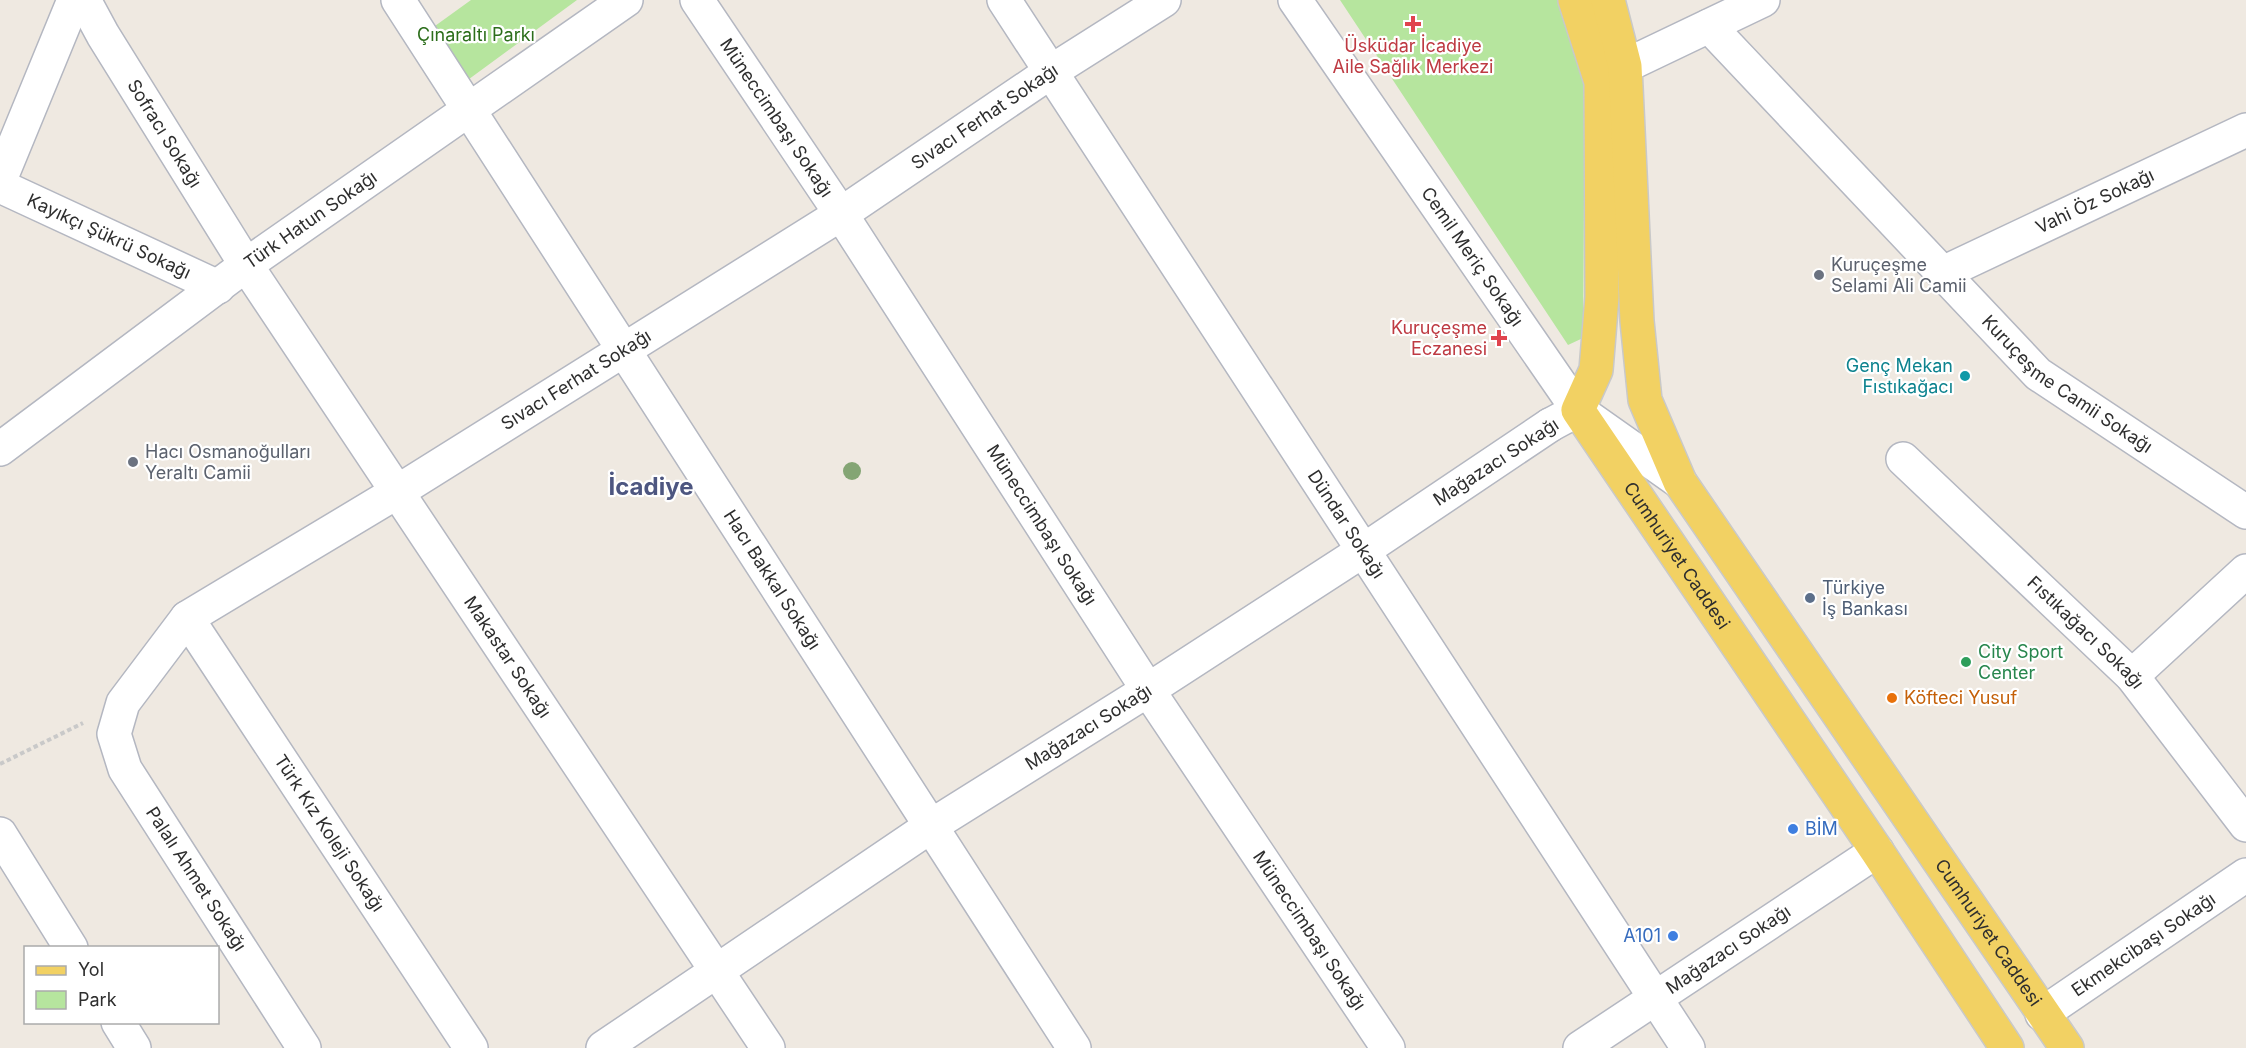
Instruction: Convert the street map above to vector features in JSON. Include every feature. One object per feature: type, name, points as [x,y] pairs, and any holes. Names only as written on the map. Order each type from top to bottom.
[{"type":"main road","name":"Cumhuriyet Caddesi","points":[[1575,0],[1613,74],[1602,297],[1596,370],[1564,417],[1877,851],[2007,1048]]},
{"type":"main road","name":"Cumhuriyet Caddesi","points":[[1608,0],[1613,74],[1645,400],[1680,482],[2067,1048]]},
{"type":"street","points":[[0,180],[74,0]]},
{"type":"street","name":"Sofracı Sokağı","points":[[84,0],[103,35],[246,265]]},
{"type":"street","name":"Hacı Bakkal Sokağı","points":[[398,0],[1074,1048]]},
{"type":"street","name":"Türk Hatun Sokağı","points":[[0,449],[246,265],[626,0]]},
{"type":"street","name":"Müneccimbaşı Sokağı","points":[[697,0],[842,214],[1148,690],[1388,1048]]},
{"type":"street","name":"Dündar Sokağı","points":[[1004,0],[1688,1048]]},
{"type":"street","name":"Sıvacı Ferhat Sokağı","points":[[123,703],[187,618],[397,492],[842,214],[1052,71],[1164,0]]},
{"type":"street","name":"Cemil Meriç Sokağı","points":[[1295,0],[1564,417],[1680,482]]},
{"type":"street","points":[[1613,74],[1762,0]]},
{"type":"street","name":"Kuruçeşme Camii Sokağı","points":[[1710,26],[2038,374],[2246,512]]},
{"type":"street","name":"Vahi Öz Sokağı","points":[[1942,273],[2246,130]]},
{"type":"street","name":"Kayıkçı Şükrü Sokağı","points":[[0,186],[218,287]]},
{"type":"street","name":"Makastar Sokağı","points":[[246,265],[768,1048]]},
{"type":"street","name":"Mağazacı Sokağı","points":[[603,1048],[930,826],[1148,690],[1564,417]]},
{"type":"street","name":"Fıstıkağacı Sokağı","points":[[1903,459],[2132,676],[2246,825]]},
{"type":"street","points":[[2132,676],[2246,571]]},
{"type":"street","name":"Türk Kız Koleji Sokağı","points":[[187,618],[471,1048]]},
{"type":"street","name":"Palalı Ahmet Sokağı","points":[[123,703],[114,734],[125,769],[304,1048]]},
{"type":"street","points":[[0,834],[70,946]]},
{"type":"street","name":"Mağazacı Sokağı","points":[[1580,1048],[1877,851]]},
{"type":"street","name":"Ekmekcibaşı Sokağı","points":[[2042,1014],[2246,875]]},
{"type":"street","points":[[119,1024],[134,1048]]},
{"type":"path","points":[[0,764],[123,703]]},
{"type":"green space","name":"Çınaraltı Parkı","points":[[471,0],[577,0],[465,82],[428,31]]},
{"type":"green space","points":[[1340,0],[1567,0],[1585,66],[1583,338],[1568,345]]},
{"type":"place","name":"Üsküdar İcadiye Aile Sağlık Merkezi","points":[[1413,24]]},
{"type":"place","name":"Kuruçeşme Selami Ali Camii","points":[[1819,275]]},
{"type":"place","name":"Kuruçeşme Eczanesi","points":[[1499,338]]},
{"type":"place","name":"Genç Mekan Fıstıkağacı","points":[[1965,376]]},
{"type":"place","name":"Hacı Osmanoğulları Yeraltı Camii","points":[[133,462]]},
{"type":"place","name":"Türkiye İş Bankası","points":[[1810,598]]},
{"type":"place","name":"City Sport Center","points":[[1966,662]]},
{"type":"place","name":"Köfteci Yusuf","points":[[1892,698]]},
{"type":"place","name":"BİM","points":[[1793,829]]},
{"type":"place","name":"A101","points":[[1673,936]]},
{"type":"district","name":"İcadiye","points":[[651,487]]}]
